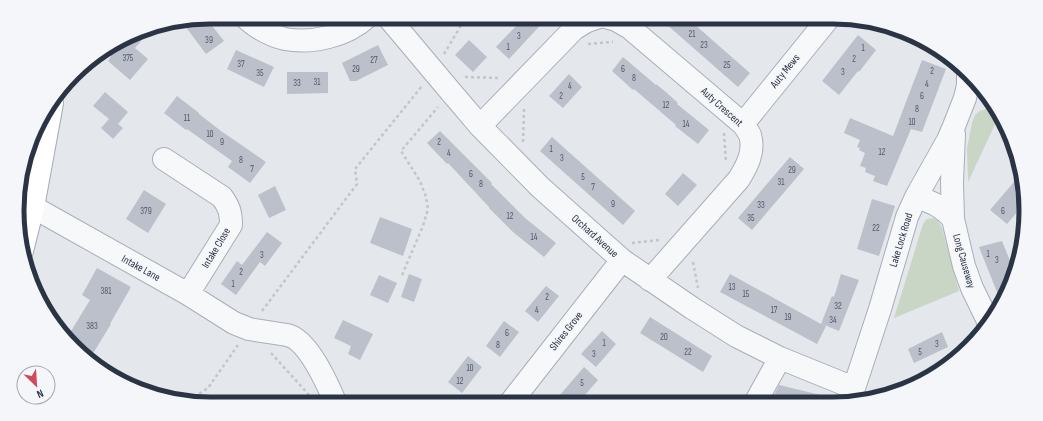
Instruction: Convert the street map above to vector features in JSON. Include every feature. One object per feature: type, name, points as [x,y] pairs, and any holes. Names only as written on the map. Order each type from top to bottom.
[{"type":"main road","points":[[26,235],[33,207],[50,116]]},
{"type":"street","points":[[252,24],[266,32],[285,39],[311,40],[329,37],[348,30],[357,24]]},
{"type":"street","name":"Orchard Avenue","points":[[394,24],[480,126],[540,187],[622,260],[736,336],[851,395]]},
{"type":"street","points":[[480,126],[574,29],[582,24]]},
{"type":"street","name":"Auty Crescent","points":[[623,24],[630,28],[743,124],[749,133],[752,143],[751,155],[746,168],[739,179],[650,280]]},
{"type":"street","name":"Auty Mews","points":[[743,124],[824,24]]},
{"type":"street","name":"Lake Lock Road","points":[[851,395],[880,309],[907,217],[916,197],[948,140],[970,85]]},
{"type":"street","name":"Long Causeway","points":[[954,126],[952,182],[953,219],[966,273],[986,317]]},
{"type":"street","name":"Intake Close","points":[[164,159],[222,197],[228,206],[231,215],[231,225],[188,294]]},
{"type":"street","name":"Long Causeway","points":[[916,197],[930,201],[947,211],[953,219]]},
{"type":"street","name":"Intake Lane","points":[[33,207],[188,294],[234,323],[249,329],[292,336],[304,346],[327,383],[333,397]]},
{"type":"street","name":"Shires Grove","points":[[515,397],[622,260]]},
{"type":"street","points":[[758,397],[780,358]]},
{"type":"path","points":[[195,396],[208,388],[249,329],[357,184],[355,169],[434,72],[462,24]]},
{"type":"path","points":[[588,44],[643,39]]},
{"type":"path","points":[[402,275],[424,226],[428,209],[426,197],[420,181],[401,151],[451,92]]},
{"type":"path","points":[[722,107],[728,191]]},
{"type":"path","points":[[270,352],[311,397]]},
{"type":"green space","points":[[989,108],[996,121],[968,182],[967,148],[972,123],[975,115],[980,111]]},
{"type":"green space","points":[[934,218],[938,221],[942,228],[959,291],[894,318],[923,224],[927,219]]},
{"type":"building","points":[[211,24],[224,41],[206,54],[185,26]]},
{"type":"building","points":[[518,24],[542,24],[509,59],[496,47]]},
{"type":"building","points":[[666,24],[694,24],[750,73],[738,87]]},
{"type":"building","points":[[858,35],[876,50],[839,95],[822,81]]},
{"type":"building","points":[[145,36],[135,48],[148,59],[130,80],[108,61],[111,56],[109,54],[128,43]]},
{"type":"building","points":[[469,40],[487,57],[473,72],[455,55]]},
{"type":"building","points":[[378,45],[388,65],[356,81],[350,81],[342,63]]},
{"type":"building","points":[[236,50],[274,67],[264,87],[227,69]]},
{"type":"building","points":[[623,57],[709,130],[698,144],[612,71]]},
{"type":"building","points":[[922,60],[946,69],[922,132],[911,129],[887,186],[873,181],[875,176],[865,172],[866,168],[860,166],[865,153],[857,147],[860,140],[844,133],[850,118],[893,136]]},
{"type":"building","points":[[287,72],[328,72],[328,93],[287,94]]},
{"type":"building","points":[[569,74],[582,87],[563,108],[549,96]]},
{"type":"building","points":[[105,92],[128,112],[118,124],[123,128],[113,139],[101,128],[109,119],[93,106]]},
{"type":"building","points":[[177,96],[221,131],[266,162],[250,183],[228,167],[232,161],[187,129],[186,130],[164,113]]},
{"type":"building","points":[[440,131],[525,218],[556,243],[544,257],[513,232],[448,163],[447,164],[427,143]]},
{"type":"building","points":[[552,137],[635,211],[623,225],[540,151]]},
{"type":"building","points":[[790,157],[804,169],[752,230],[738,218]]},
{"type":"building","points":[[683,173],[697,185],[678,206],[665,194]]},
{"type":"building","points":[[1016,180],[1019,198],[1019,210],[1007,224],[990,210]]},
{"type":"building","points":[[275,186],[286,210],[269,218],[258,195]]},
{"type":"building","points":[[144,190],[166,204],[148,233],[126,219]]},
{"type":"building","points":[[872,199],[895,206],[879,256],[857,249]]},
{"type":"building","points":[[380,217],[412,229],[403,256],[370,243]]},
{"type":"building","points":[[267,232],[282,243],[265,266],[260,262],[236,295],[221,284],[237,261],[242,265]]},
{"type":"building","points":[[1002,241],[1011,264],[998,296],[979,247]]},
{"type":"building","points":[[97,268],[131,287],[92,354],[70,333],[90,300],[82,295]]},
{"type":"building","points":[[409,274],[422,279],[414,302],[401,297]]},
{"type":"building","points":[[730,274],[821,324],[832,296],[834,297],[841,274],[859,280],[839,331],[822,324],[826,326],[817,344],[720,292]]},
{"type":"building","points":[[379,275],[397,283],[388,303],[370,295]]},
{"type":"building","points":[[546,286],[559,296],[538,322],[525,311]]},
{"type":"building","points":[[650,317],[712,356],[703,372],[640,333]]},
{"type":"building","points":[[343,320],[373,334],[360,360],[348,354],[351,346],[334,338]]},
{"type":"building","points":[[504,321],[519,332],[500,357],[486,346]]},
{"type":"building","points":[[602,331],[616,344],[596,367],[581,354]]},
{"type":"building","points":[[942,332],[948,347],[914,363],[908,349]]},
{"type":"building","points":[[468,356],[482,367],[462,393],[448,382]]},
{"type":"building","points":[[584,367],[598,380],[583,397],[558,397]]},
{"type":"building","points":[[779,385],[829,397],[773,397]]}]
